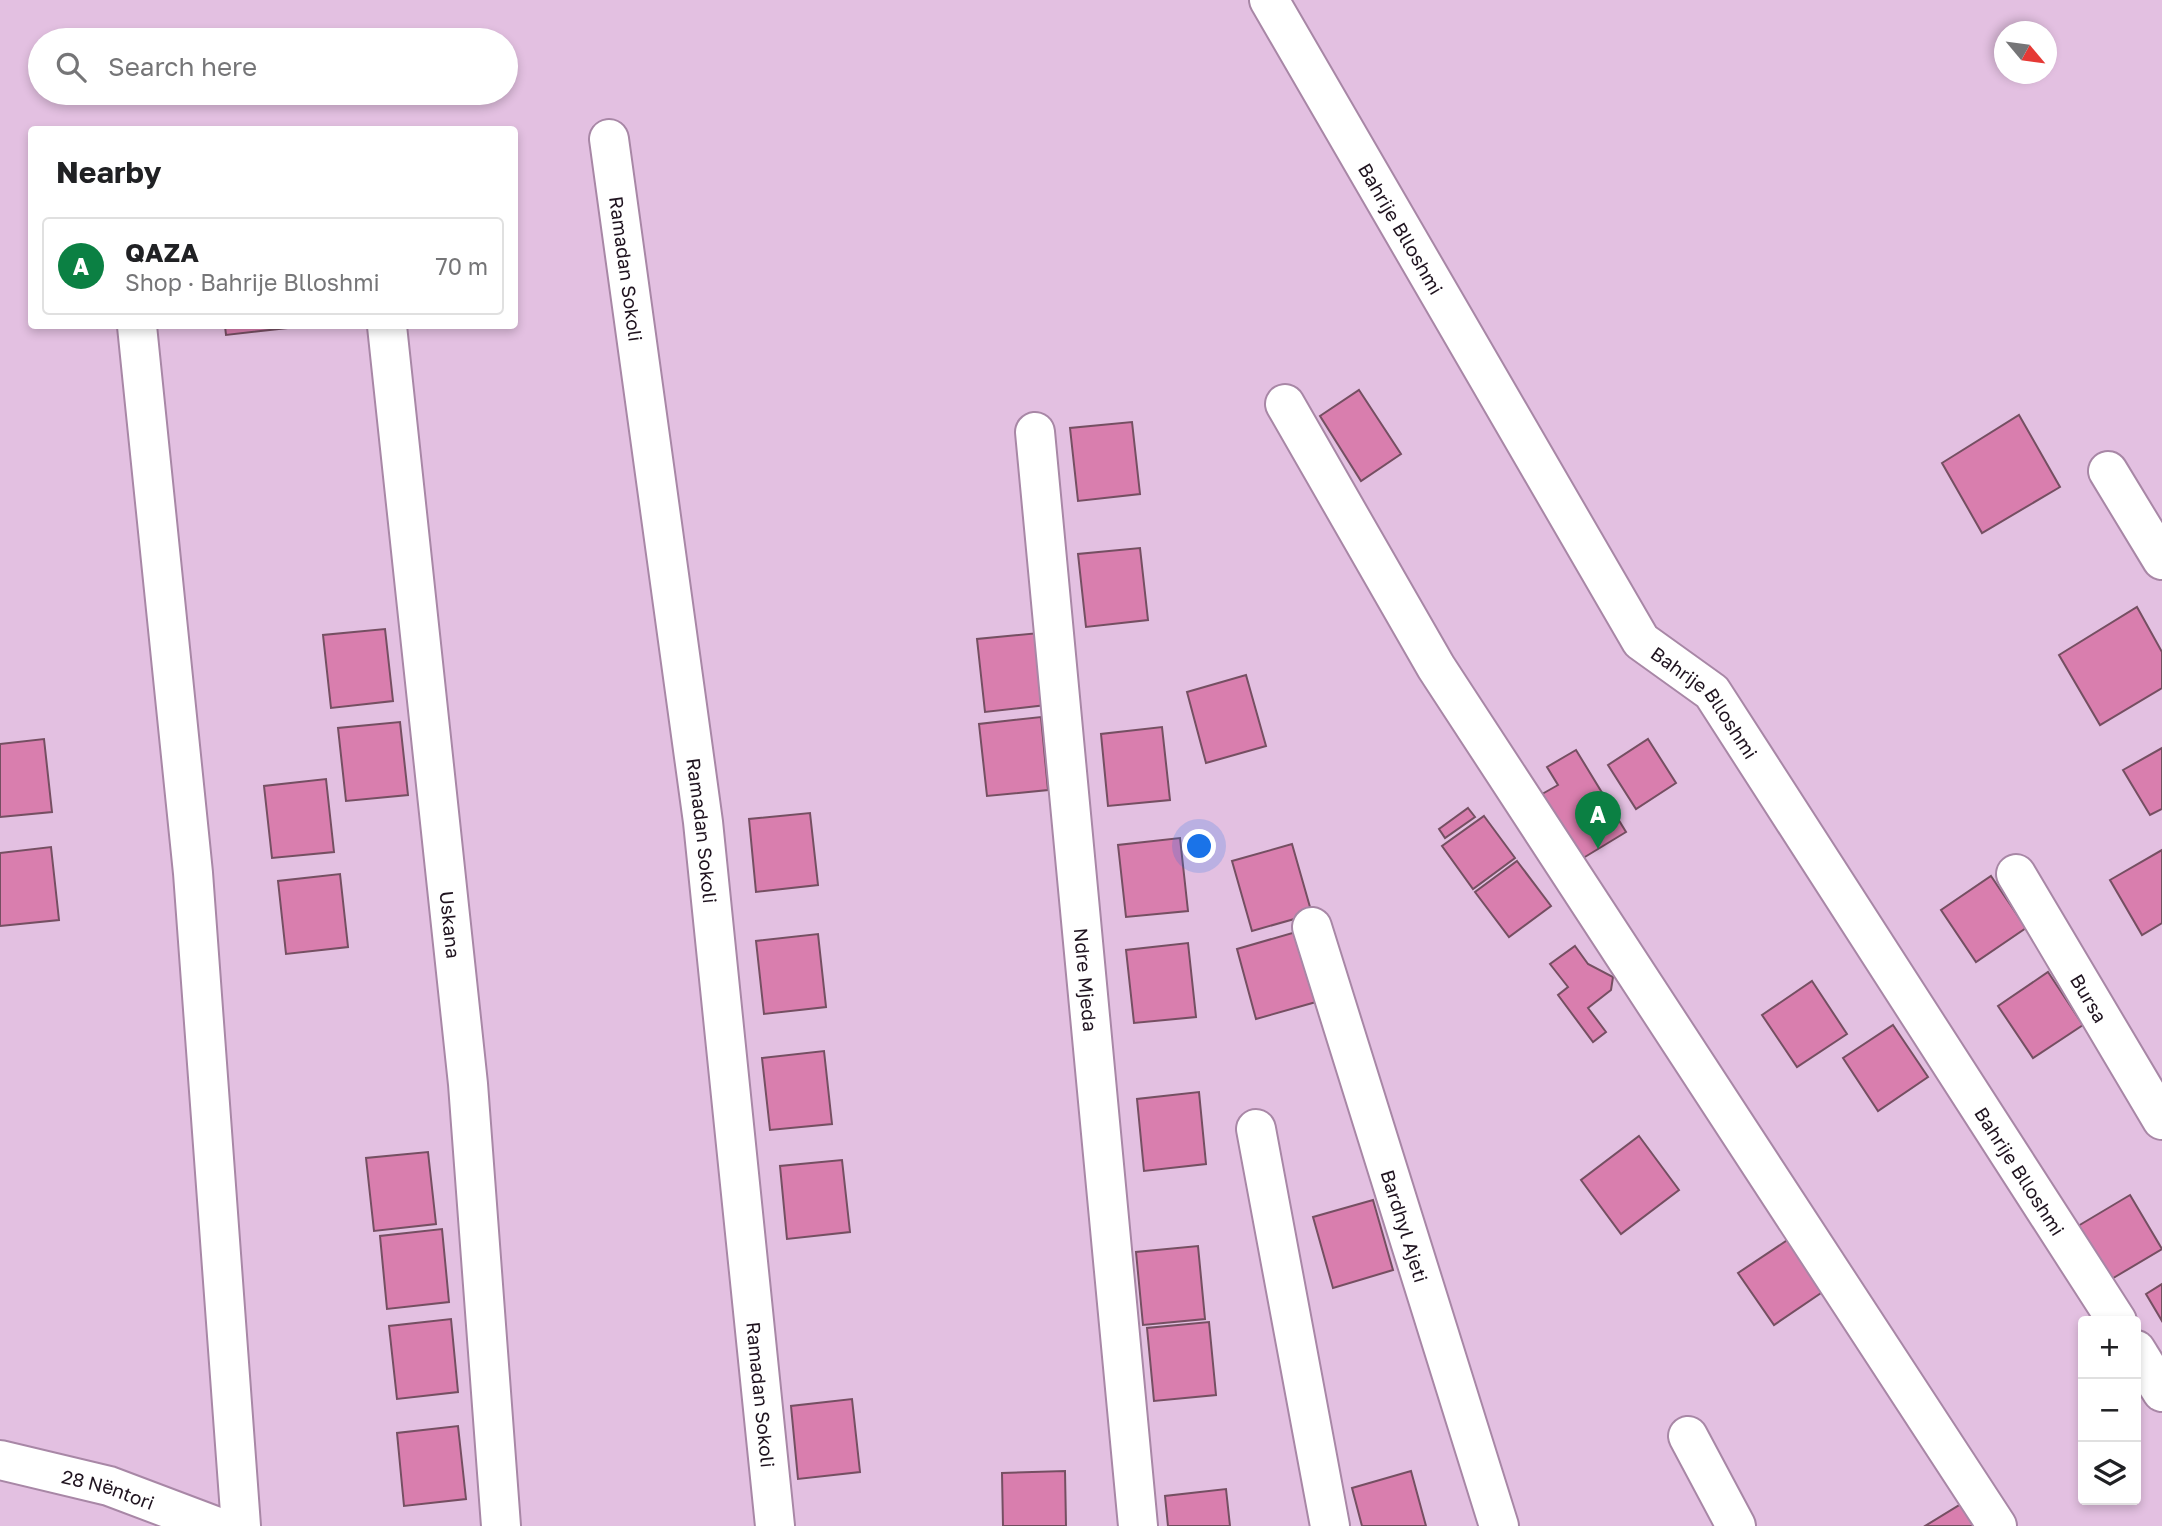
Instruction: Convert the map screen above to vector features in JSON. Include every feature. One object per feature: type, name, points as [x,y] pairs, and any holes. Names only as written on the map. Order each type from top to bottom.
[{"type":"street","name":"Bahrije Blloshmi","points":[[1269,0],[1641,641],[1712,692],[2115,1316]]},
{"type":"street","name":"Ramadan Sokoli","points":[[609,139],[703,822],[775,1526]]},
{"type":"street","points":[[137,329],[193,873],[242,1526]]},
{"type":"street","name":"Uskana","points":[[387,329],[468,1084],[501,1526]]},
{"type":"street","points":[[1285,404],[1436,667],[1997,1526]]},
{"type":"street","name":"Ndre Mjeda","points":[[1035,432],[1138,1526]]},
{"type":"street","points":[[2108,471],[2162,560]]},
{"type":"street","name":"Bursa","points":[[2015,874],[2162,1120]]},
{"type":"street","name":"Bardhyl Ajeti","points":[[1312,927],[1499,1526]]},
{"type":"street","points":[[1256,1129],[1330,1526]]},
{"type":"street","points":[[2141,1358],[2162,1392]]},
{"type":"street","points":[[1688,1436],[1736,1526]]},
{"type":"street","name":"28 Nëntori","points":[[0,1460],[109,1486],[215,1526]]},
{"type":"building","points":[[225,329],[278,329],[226,335]]},
{"type":"building","points":[[1359,390],[1401,454],[1361,481],[1320,416]]},
{"type":"building","points":[[2019,415],[2060,487],[1982,533],[1942,463]]},
{"type":"building","points":[[1132,422],[1140,494],[1078,501],[1070,428]]},
{"type":"building","points":[[1140,548],[1148,620],[1086,627],[1078,554]]},
{"type":"building","points":[[2137,607],[2162,652],[2162,688],[2100,725],[2059,655]]},
{"type":"building","points":[[385,629],[393,701],[331,708],[323,635]]},
{"type":"building","points":[[1039,633],[1046,705],[985,712],[977,639]]},
{"type":"building","points":[[1246,675],[1266,746],[1206,763],[1187,692]]},
{"type":"building","points":[[1041,717],[1048,790],[987,796],[979,724]]},
{"type":"building","points":[[400,722],[408,795],[346,801],[338,728]]},
{"type":"building","points":[[1162,727],[1170,800],[1108,806],[1101,734]]},
{"type":"building","points":[[44,739],[52,812],[0,817],[0,744]]},
{"type":"building","points":[[1648,739],[1676,783],[1636,809],[1608,765]]},
{"type":"building","points":[[2162,748],[2162,809],[2150,815],[2123,770]]},
{"type":"building","points":[[1576,750],[1626,832],[1575,863],[1535,798],[1558,785],[1547,767]]},
{"type":"building","points":[[326,779],[334,852],[272,858],[264,786]]},
{"type":"building","points":[[1468,808],[1475,817],[1445,838],[1439,829]]},
{"type":"building","points":[[810,813],[818,885],[756,892],[749,819]]},
{"type":"building","points":[[1484,816],[1515,858],[1473,889],[1442,846]]},
{"type":"building","points":[[1180,838],[1188,911],[1126,917],[1118,845]]},
{"type":"building","points":[[1292,844],[1312,914],[1252,931],[1232,861]]},
{"type":"building","points":[[51,847],[59,920],[0,926],[0,853]]},
{"type":"building","points":[[2162,850],[2162,923],[2142,935],[2110,880]]},
{"type":"building","points":[[1517,861],[1551,906],[1509,937],[1475,892]]},
{"type":"building","points":[[340,874],[348,947],[286,954],[278,881]]},
{"type":"building","points":[[1991,876],[2026,928],[1976,962],[1941,910]]},
{"type":"building","points":[[1296,932],[1316,1002],[1256,1019],[1237,949]]},
{"type":"building","points":[[818,934],[826,1007],[764,1014],[756,941]]},
{"type":"building","points":[[1188,943],[1196,1017],[1134,1023],[1126,950]]},
{"type":"building","points":[[1575,946],[1588,964],[1613,977],[1611,990],[1588,1008],[1606,1032],[1593,1042],[1558,995],[1568,987],[1550,964]]},
{"type":"building","points":[[2048,972],[2083,1025],[2033,1058],[1998,1006]]},
{"type":"building","points":[[1812,981],[1847,1034],[1797,1067],[1762,1015]]},
{"type":"building","points":[[1893,1025],[1928,1077],[1878,1111],[1843,1058]]},
{"type":"building","points":[[824,1051],[832,1124],[770,1130],[762,1058]]},
{"type":"building","points":[[1199,1092],[1206,1164],[1144,1171],[1137,1099]]},
{"type":"building","points":[[1639,1136],[1679,1190],[1621,1234],[1581,1180]]},
{"type":"building","points":[[428,1152],[436,1224],[374,1231],[366,1158]]},
{"type":"building","points":[[842,1160],[850,1232],[787,1239],[780,1166]]},
{"type":"building","points":[[2130,1195],[2162,1249],[2110,1280],[2078,1226]]},
{"type":"building","points":[[1373,1200],[1393,1270],[1333,1288],[1313,1217]]},
{"type":"building","points":[[442,1229],[449,1302],[387,1309],[380,1236]]},
{"type":"building","points":[[1789,1239],[1824,1291],[1774,1325],[1738,1273]]},
{"type":"building","points":[[1198,1246],[1205,1319],[1143,1325],[1136,1252]]},
{"type":"building","points":[[2162,1284],[2162,1321],[2146,1294]]},
{"type":"building","points":[[451,1319],[458,1392],[397,1399],[389,1326]]},
{"type":"building","points":[[1209,1322],[1216,1395],[1154,1401],[1147,1328]]},
{"type":"building","points":[[852,1399],[860,1472],[798,1479],[791,1406]]},
{"type":"building","points":[[458,1426],[466,1499],[404,1506],[397,1433]]},
{"type":"building","points":[[1065,1471],[1066,1526],[1003,1526],[1002,1473]]},
{"type":"building","points":[[1411,1471],[1426,1526],[1362,1526],[1352,1488]]},
{"type":"building","points":[[1226,1489],[1230,1526],[1168,1526],[1165,1496]]},
{"type":"building","points":[[1966,1501],[1981,1526],[1925,1526]]},
{"type":"place","name":"QAZA","points":[[1598,849]]}]
